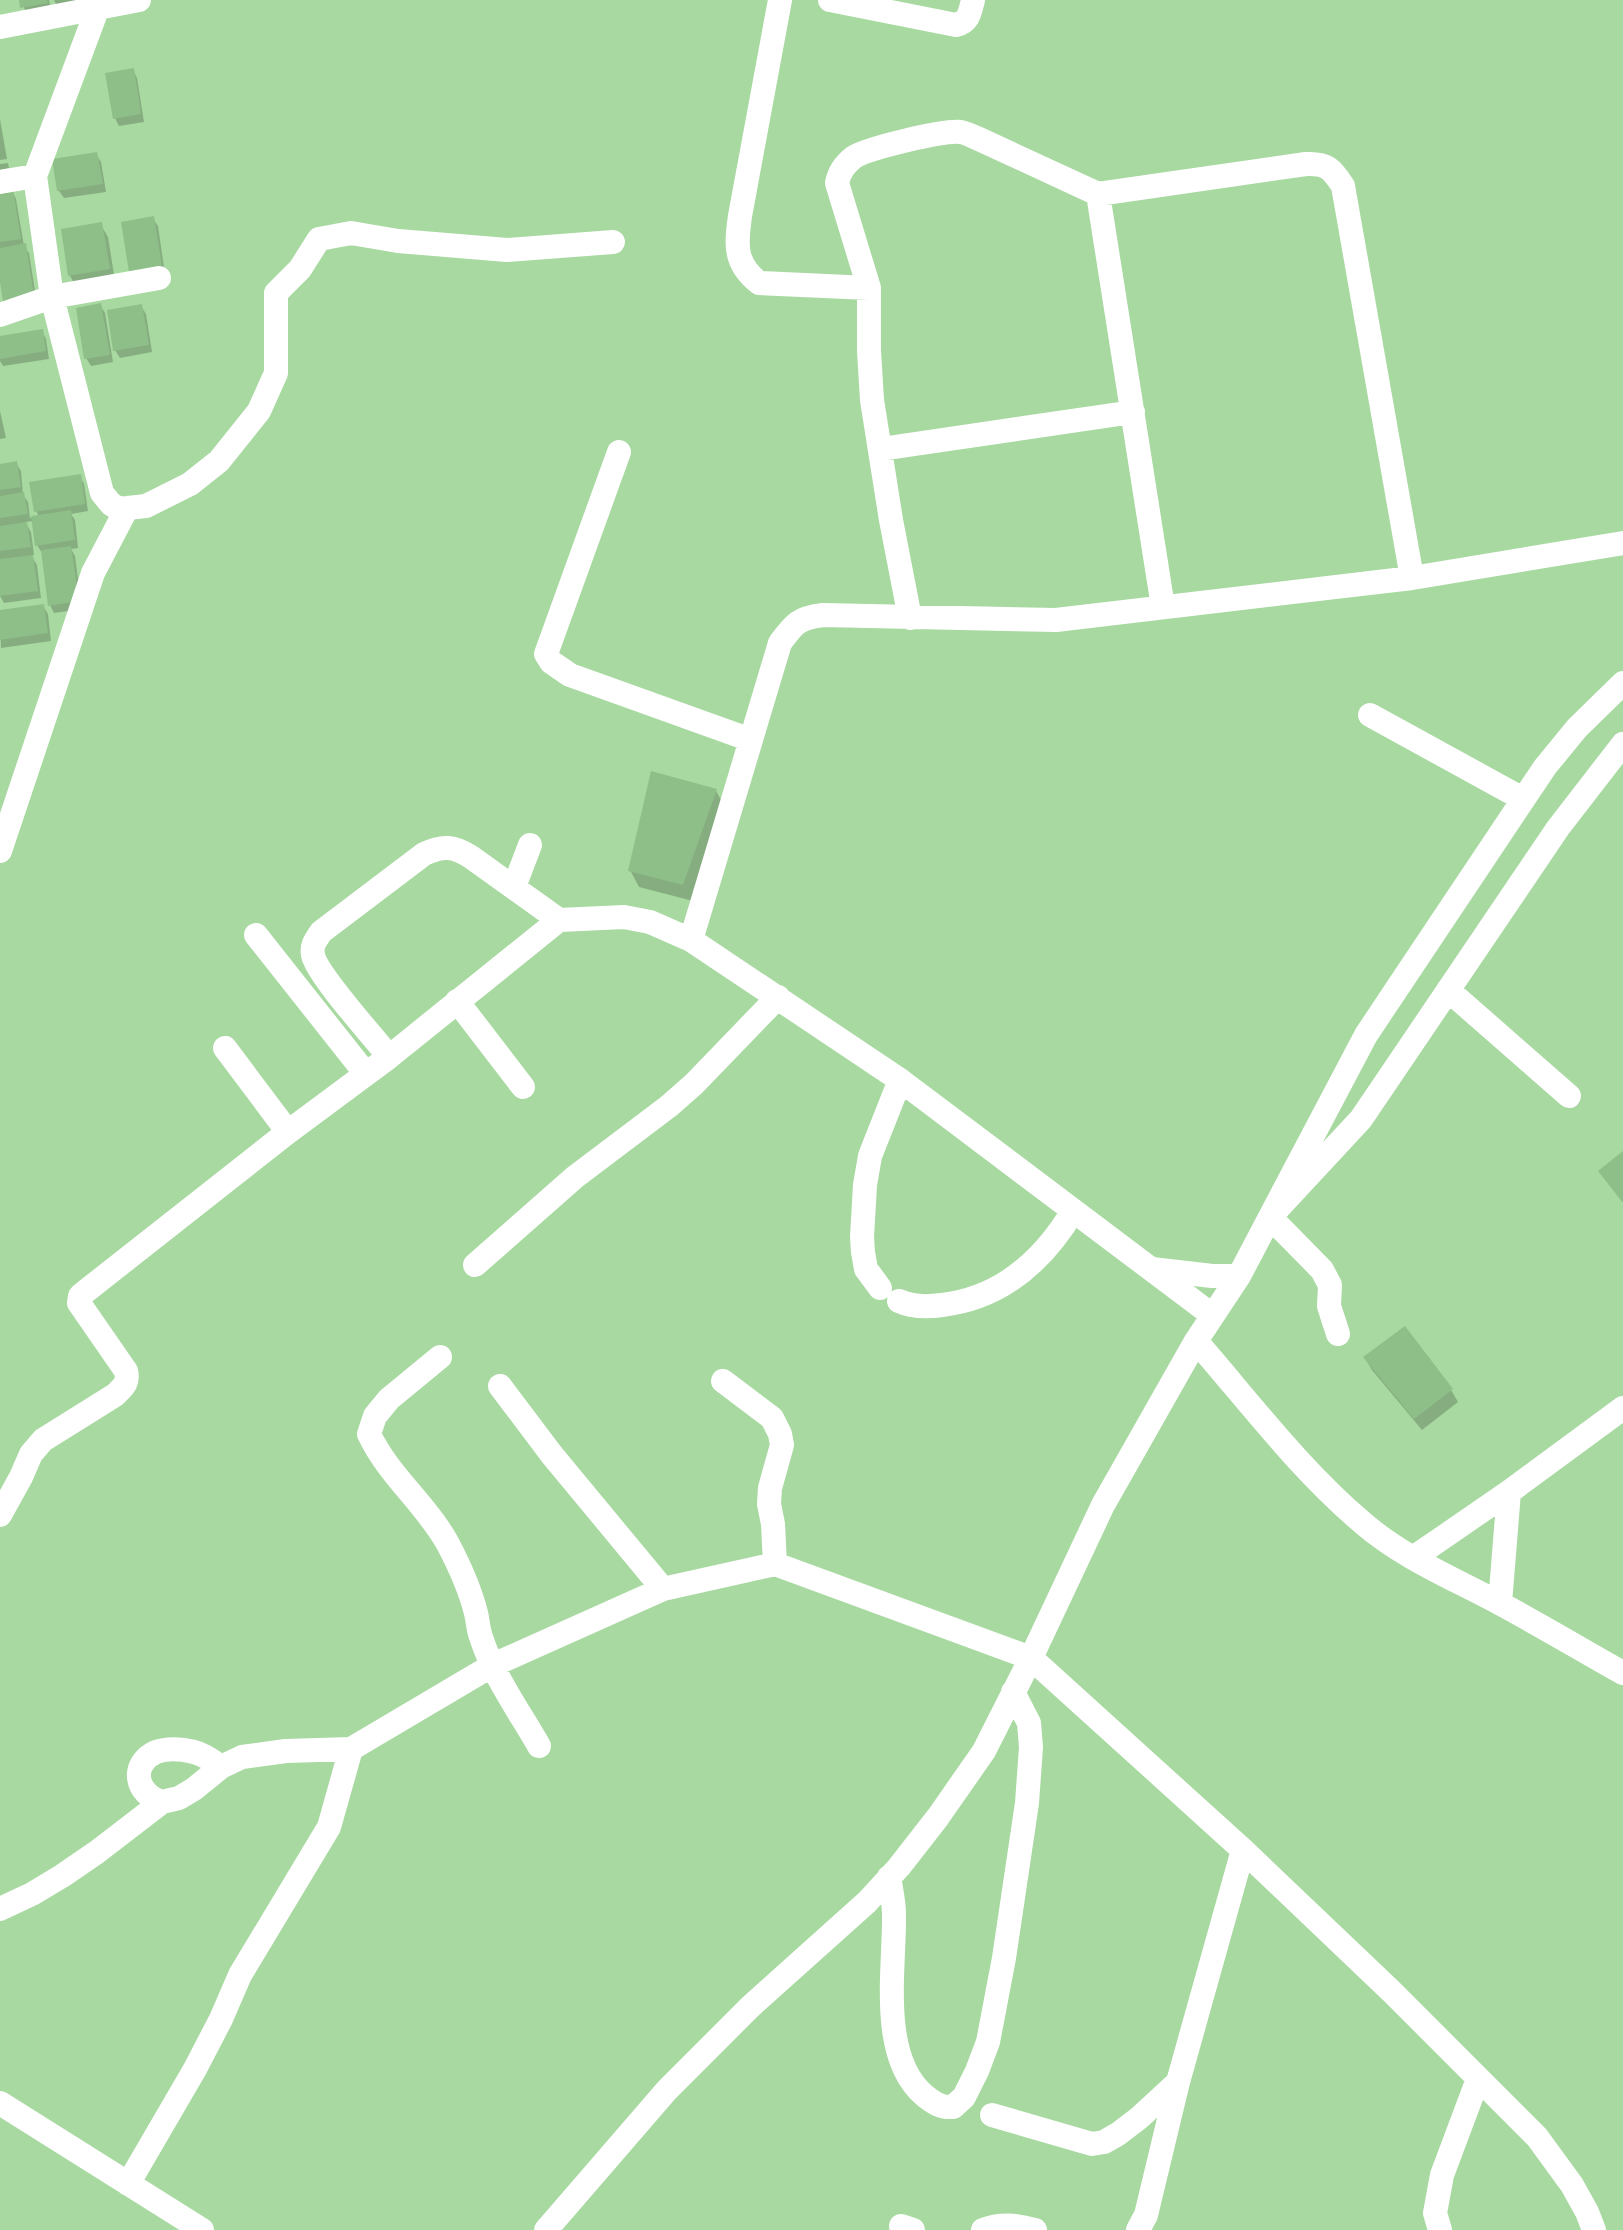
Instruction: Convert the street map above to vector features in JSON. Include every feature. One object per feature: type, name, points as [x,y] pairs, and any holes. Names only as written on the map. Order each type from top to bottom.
[{"type":"street","points":[[0,27],[97,4],[139,0]]},
{"type":"street","points":[[780,0],[740,216],[736,244],[740,258],[746,273],[759,283],[869,288]]},
{"type":"street","points":[[830,0],[956,25],[968,19],[973,0]]},
{"type":"street","points":[[97,4],[35,176],[52,297],[102,493],[119,509],[146,506],[190,484],[219,461],[259,411],[276,373],[276,293],[300,269],[319,239],[351,233],[398,241],[507,250],[613,242]]},
{"type":"street","points":[[910,618],[872,400],[869,288],[837,183],[839,173],[847,164],[873,149],[960,132],[1098,194],[1306,164],[1322,163],[1335,173],[1343,186],[1412,578]]},
{"type":"street","points":[[0,182],[35,176]]},
{"type":"street","points":[[1098,194],[1163,607]]},
{"type":"street","points":[[0,315],[52,297],[159,278]]},
{"type":"street","points":[[881,449],[1133,412]]},
{"type":"street","points":[[619,452],[546,654],[551,662],[570,675],[751,740]]},
{"type":"street","points":[[0,851],[93,573],[127,508]]},
{"type":"street","points":[[691,940],[780,643],[793,625],[805,617],[1056,620],[1412,578],[1623,543]]},
{"type":"street","points":[[546,2230],[667,2090],[750,2007],[867,1902],[938,1817],[984,1751],[1103,1505],[1196,1341],[1239,1276],[1366,1035],[1545,767],[1577,728],[1623,683]]},
{"type":"street","points":[[1370,715],[1523,799]]},
{"type":"street","points":[[1270,1217],[1361,1119],[1558,828],[1623,744]]},
{"type":"street","points":[[514,887],[530,845]]},
{"type":"street","points":[[389,1057],[320,971],[313,943],[321,932],[424,854],[448,846],[457,848],[559,920]]},
{"type":"street","points":[[0,1515],[31,1454],[43,1440],[115,1395],[128,1379],[126,1371],[80,1306],[80,1296],[288,1132],[389,1057],[559,920],[624,917],[650,922],[691,940],[900,1080],[1212,1315]]},
{"type":"street","points":[[256,935],[366,1074]]},
{"type":"street","points":[[1448,990],[1569,1096]]},
{"type":"street","points":[[475,1265],[575,1177],[694,1084],[778,997]]},
{"type":"street","points":[[457,1001],[523,1087]]},
{"type":"street","points":[[225,1048],[288,1132]]},
{"type":"street","points":[[900,1080],[870,1156],[862,1237],[866,1269],[890,1294],[911,1305],[934,1306],[957,1304],[992,1292],[1032,1265],[1055,1239],[1073,1211]]},
{"type":"street","points":[[1270,1217],[1322,1270],[1330,1285],[1329,1306],[1338,1334]]},
{"type":"street","points":[[1150,1268],[1212,1276],[1239,1276]]},
{"type":"street","points":[[1196,1341],[1333,1496],[1366,1526],[1413,1558],[1623,1673]]},
{"type":"street","points":[[440,1357],[389,1399],[375,1416],[369,1434],[375,1447],[430,1515],[449,1545],[476,1613],[480,1636],[539,1746]]},
{"type":"street","points":[[723,1381],[772,1418],[780,1434],[782,1445],[770,1488],[769,1504],[775,1564]]},
{"type":"street","points":[[500,1386],[552,1455],[663,1589]]},
{"type":"street","points":[[1413,1558],[1623,1408]]},
{"type":"street","points":[[1500,1603],[1509,1492]]},
{"type":"street","points":[[0,1909],[62,1876],[162,1802],[179,1798],[221,1767],[242,1757],[286,1751],[351,1749],[493,1665],[663,1589],[775,1564],[1031,1658],[1243,1850],[1478,2079],[1550,2153],[1572,2185],[1594,2230]]},
{"type":"street","points":[[889,1877],[894,1911],[891,2000],[900,2058],[909,2077],[922,2093],[936,2104],[953,2107],[964,2097],[988,2042],[1027,1803],[1031,1747],[1029,1723],[1013,1692]]},
{"type":"street","points":[[162,1802],[151,1799],[142,1789],[139,1772],[145,1761],[156,1753],[172,1749],[197,1752],[221,1767]]},
{"type":"street","points":[[128,2184],[195,2069],[240,1975],[329,1827],[351,1749]]},
{"type":"street","points":[[1138,2230],[1146,2215],[1178,2082],[1243,1850]]},
{"type":"street","points":[[1440,2230],[1435,2213],[1442,2175],[1478,2079]]},
{"type":"street","points":[[992,2115],[1092,2144],[1104,2142],[1139,2118],[1178,2082]]},
{"type":"street","points":[[0,2103],[202,2230]]},
{"type":"street","points":[[983,2230],[1014,2225],[1035,2230]]},
{"type":"building","points":[[19,0],[47,0],[48,3],[20,8]]},
{"type":"building","points":[[134,68],[141,114],[113,119],[105,73]]},
{"type":"building","points":[[97,152],[103,184],[57,191],[52,159]]},
{"type":"building","points":[[13,189],[21,239],[0,242],[0,191]]},
{"type":"building","points":[[154,216],[162,266],[129,272],[121,222]]},
{"type":"building","points":[[102,222],[110,269],[68,276],[61,229]]},
{"type":"building","points":[[26,243],[34,297],[3,302],[0,248]]},
{"type":"building","points":[[101,303],[110,355],[84,359],[76,308]]},
{"type":"building","points":[[142,304],[149,345],[113,351],[107,310]]},
{"type":"building","points":[[43,329],[46,351],[0,359],[0,336]]},
{"type":"building","points":[[17,461],[21,487],[0,490],[0,464]]},
{"type":"building","points":[[81,474],[85,504],[34,512],[29,482]]},
{"type":"building","points":[[24,492],[28,514],[0,518],[0,496]]},
{"type":"building","points":[[71,510],[75,540],[35,546],[31,516]]},
{"type":"building","points":[[27,522],[31,547],[0,551],[0,526]]},
{"type":"building","points":[[71,546],[79,601],[48,606],[41,550]]},
{"type":"building","points":[[33,555],[38,591],[0,596],[0,559]]},
{"type":"building","points":[[44,604],[48,633],[0,640],[0,610]]},
{"type":"building","points":[[651,771],[717,789],[683,885],[628,871]]},
{"type":"building","points":[[1623,1151],[1623,1203],[1598,1171]]},
{"type":"building","points":[[1405,1326],[1453,1389],[1414,1419],[1363,1357]]}]
